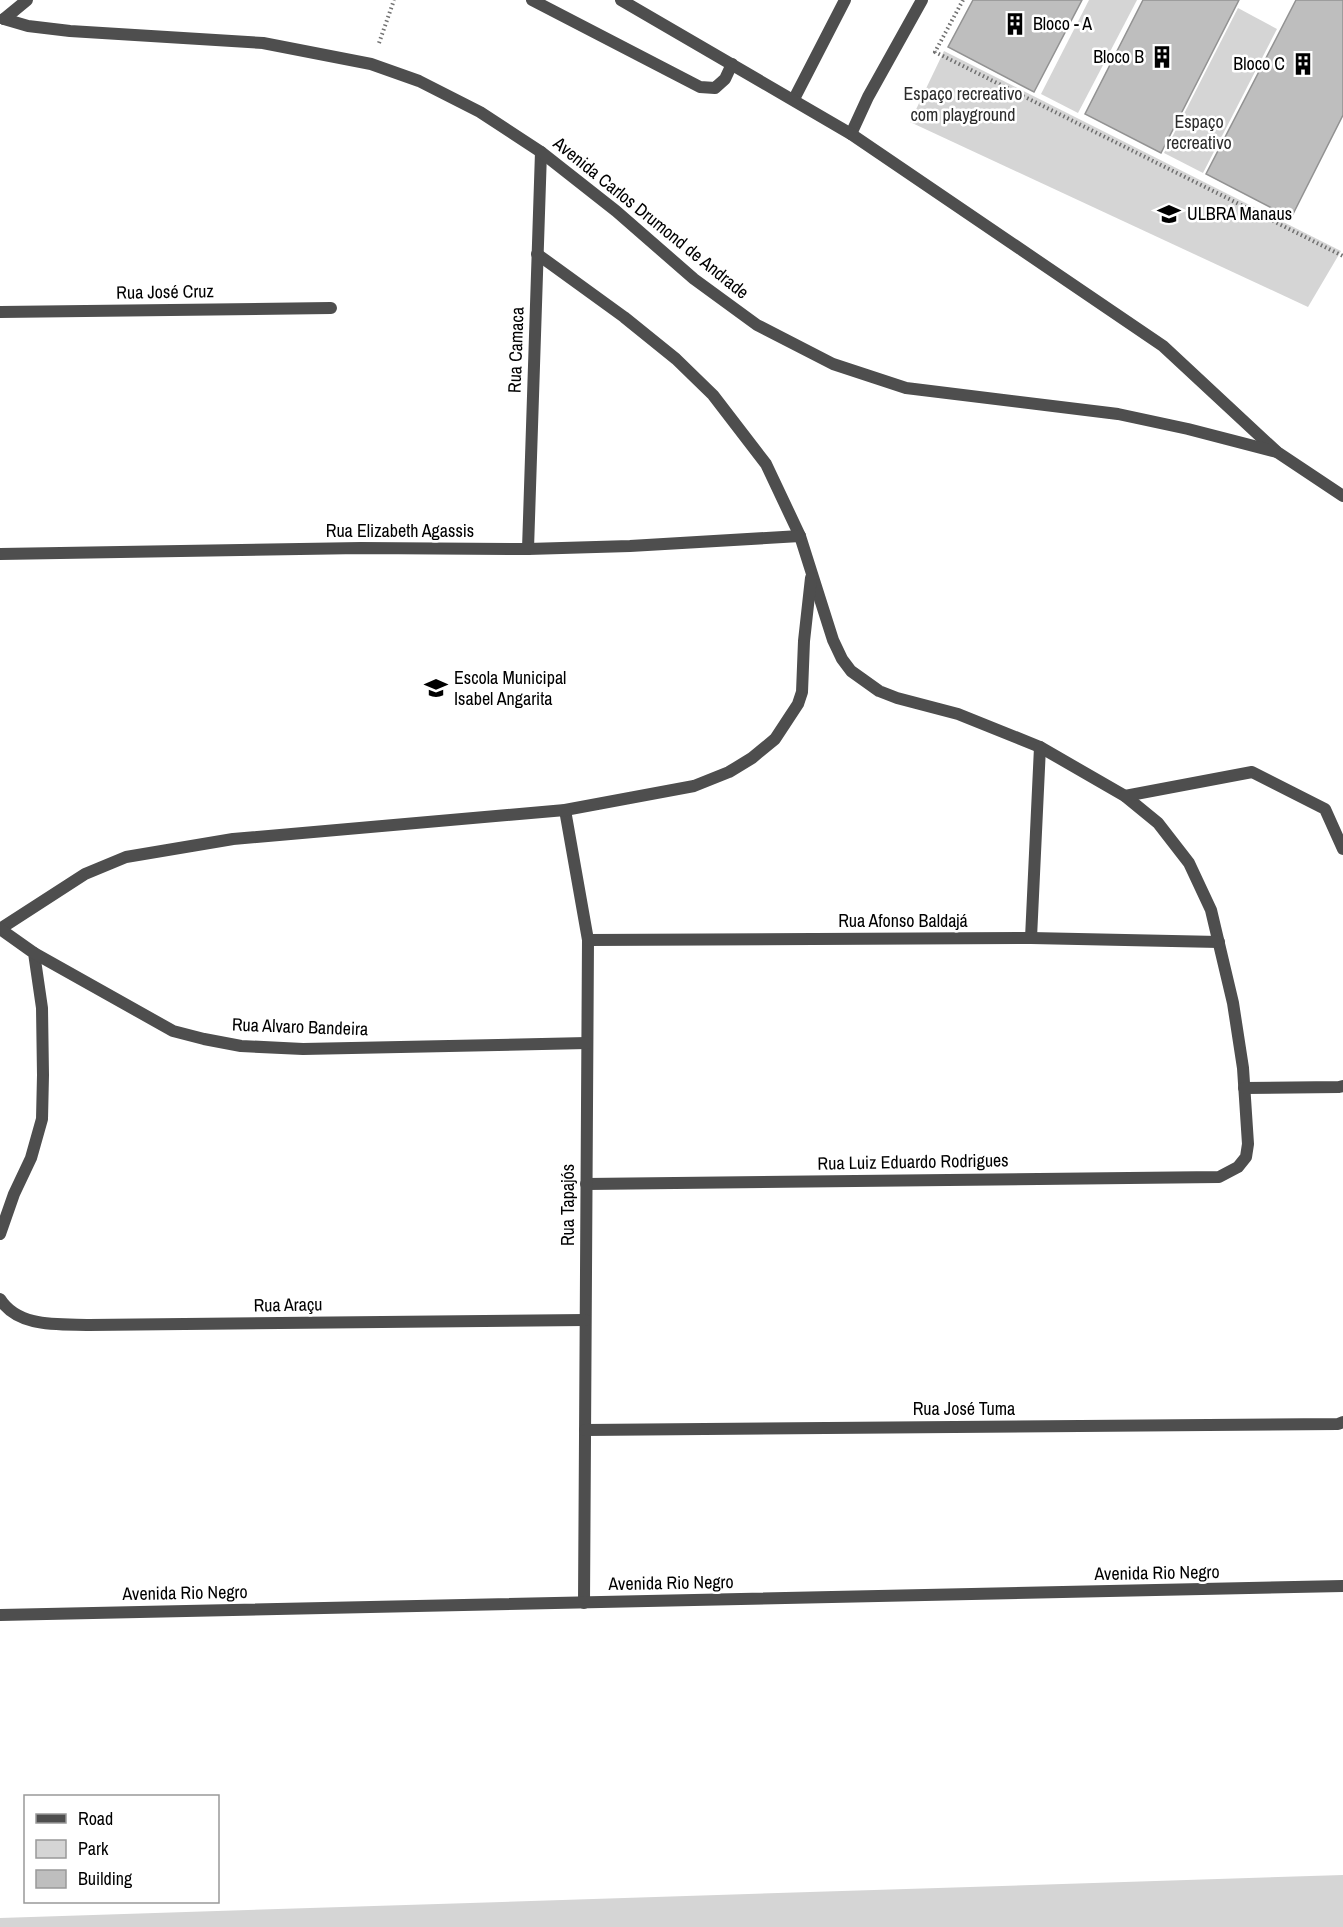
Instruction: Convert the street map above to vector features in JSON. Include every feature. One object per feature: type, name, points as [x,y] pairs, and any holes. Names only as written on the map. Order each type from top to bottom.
[{"type":"street","name":"Avenida Carlos Drumond de Andrade","points":[[2,19],[27,0]]},
{"type":"street","points":[[532,0],[700,87],[715,88],[725,79],[732,64]]},
{"type":"street","name":"Avenida Carlos Drumond de Andrade","points":[[621,0],[794,99],[850,134],[1163,346],[1277,452],[1343,496]]},
{"type":"street","points":[[794,99],[845,0]]},
{"type":"street","points":[[850,134],[922,0]]},
{"type":"street","name":"Avenida Carlos Drumond de Andrade","points":[[2,19],[28,26],[70,31],[263,43],[371,64],[419,81],[480,112],[541,152],[616,211],[694,279],[756,325],[833,364],[906,388],[1118,414],[1277,452]]},
{"type":"street","name":"Rua Camaca","points":[[528,549],[541,152]]},
{"type":"street","points":[[537,254],[676,358],[713,395],[766,464],[800,536],[842,659],[851,671],[879,691],[958,714],[1040,747],[1125,796],[1158,823],[1189,864],[1211,910],[1233,1003],[1244,1088],[1343,1086]]},
{"type":"street","name":"Rua José Cruz","points":[[0,312],[331,308]]},
{"type":"street","name":"Rua Elizabeth Agassis","points":[[0,554],[361,548],[528,549],[630,546],[800,536]]},
{"type":"street","points":[[0,929],[85,874],[126,857],[233,839],[565,810],[694,786],[729,772],[752,758],[775,738],[791,717],[802,692],[804,640],[812,574]]},
{"type":"street","points":[[1031,938],[1040,747]]},
{"type":"street","points":[[1125,796],[1252,772],[1325,809],[1343,849]]},
{"type":"street","name":"Rua Tapajós","points":[[565,810],[588,940],[584,1603]]},
{"type":"street","name":"Rua Alvaro Bandeira","points":[[0,929],[34,953],[173,1031],[204,1040],[241,1046],[303,1049],[587,1042]]},
{"type":"street","name":"Rua Afonso Baldajá","points":[[588,940],[1031,938],[1219,942]]},
{"type":"street","points":[[0,1234],[14,1194],[31,1158],[42,1119],[42,1008],[34,953]]},
{"type":"street","name":"Rua Luiz Eduardo Rodrigues","points":[[586,1184],[1219,1177],[1238,1167],[1246,1157],[1248,1144],[1244,1088]]},
{"type":"street","points":[[0,1194],[14,1194]]},
{"type":"street","name":"Rua Araçu","points":[[0,1299],[5,1307],[25,1319],[59,1324],[585,1320]]},
{"type":"street","name":"Rua José Tuma","points":[[585,1430],[1343,1422]]},
{"type":"street","name":"Avenida Rio Negro","points":[[0,1615],[1343,1586]]},
{"type":"path","points":[[371,64],[394,0]]},
{"type":"path","points":[[963,0],[935,52],[1343,256]]},
{"type":"green space","points":[[1089,0],[1137,0],[1078,113],[1041,94]]},
{"type":"green space","name":"Espaço recreativo","points":[[1238,8],[1277,29],[1203,173],[1164,153]]},
{"type":"green space","name":"Espaço recreativo com playground","points":[[944,51],[1341,251],[1308,307],[910,122]]},
{"type":"green space","points":[[1343,1875],[1343,1927],[0,1927],[0,1918]]},
{"type":"building","name":"Bloco - A","points":[[973,0],[1082,0],[1034,92],[948,47]]},
{"type":"building","name":"Bloco B","points":[[1143,0],[1239,0],[1161,153],[1085,114]]},
{"type":"building","name":"Bloco C","points":[[1296,0],[1343,0],[1343,115],[1291,218],[1206,174]]},
{"type":"place","name":"Bloco - A","points":[[1015,24]]},
{"type":"place","name":"Bloco B","points":[[1162,57]]},
{"type":"place","name":"Bloco C","points":[[1303,64]]},
{"type":"place","name":"ULBRA Manaus","points":[[1169,214]]},
{"type":"place","name":"Escola Municipal Isabel Angarita","points":[[436,688]]}]
